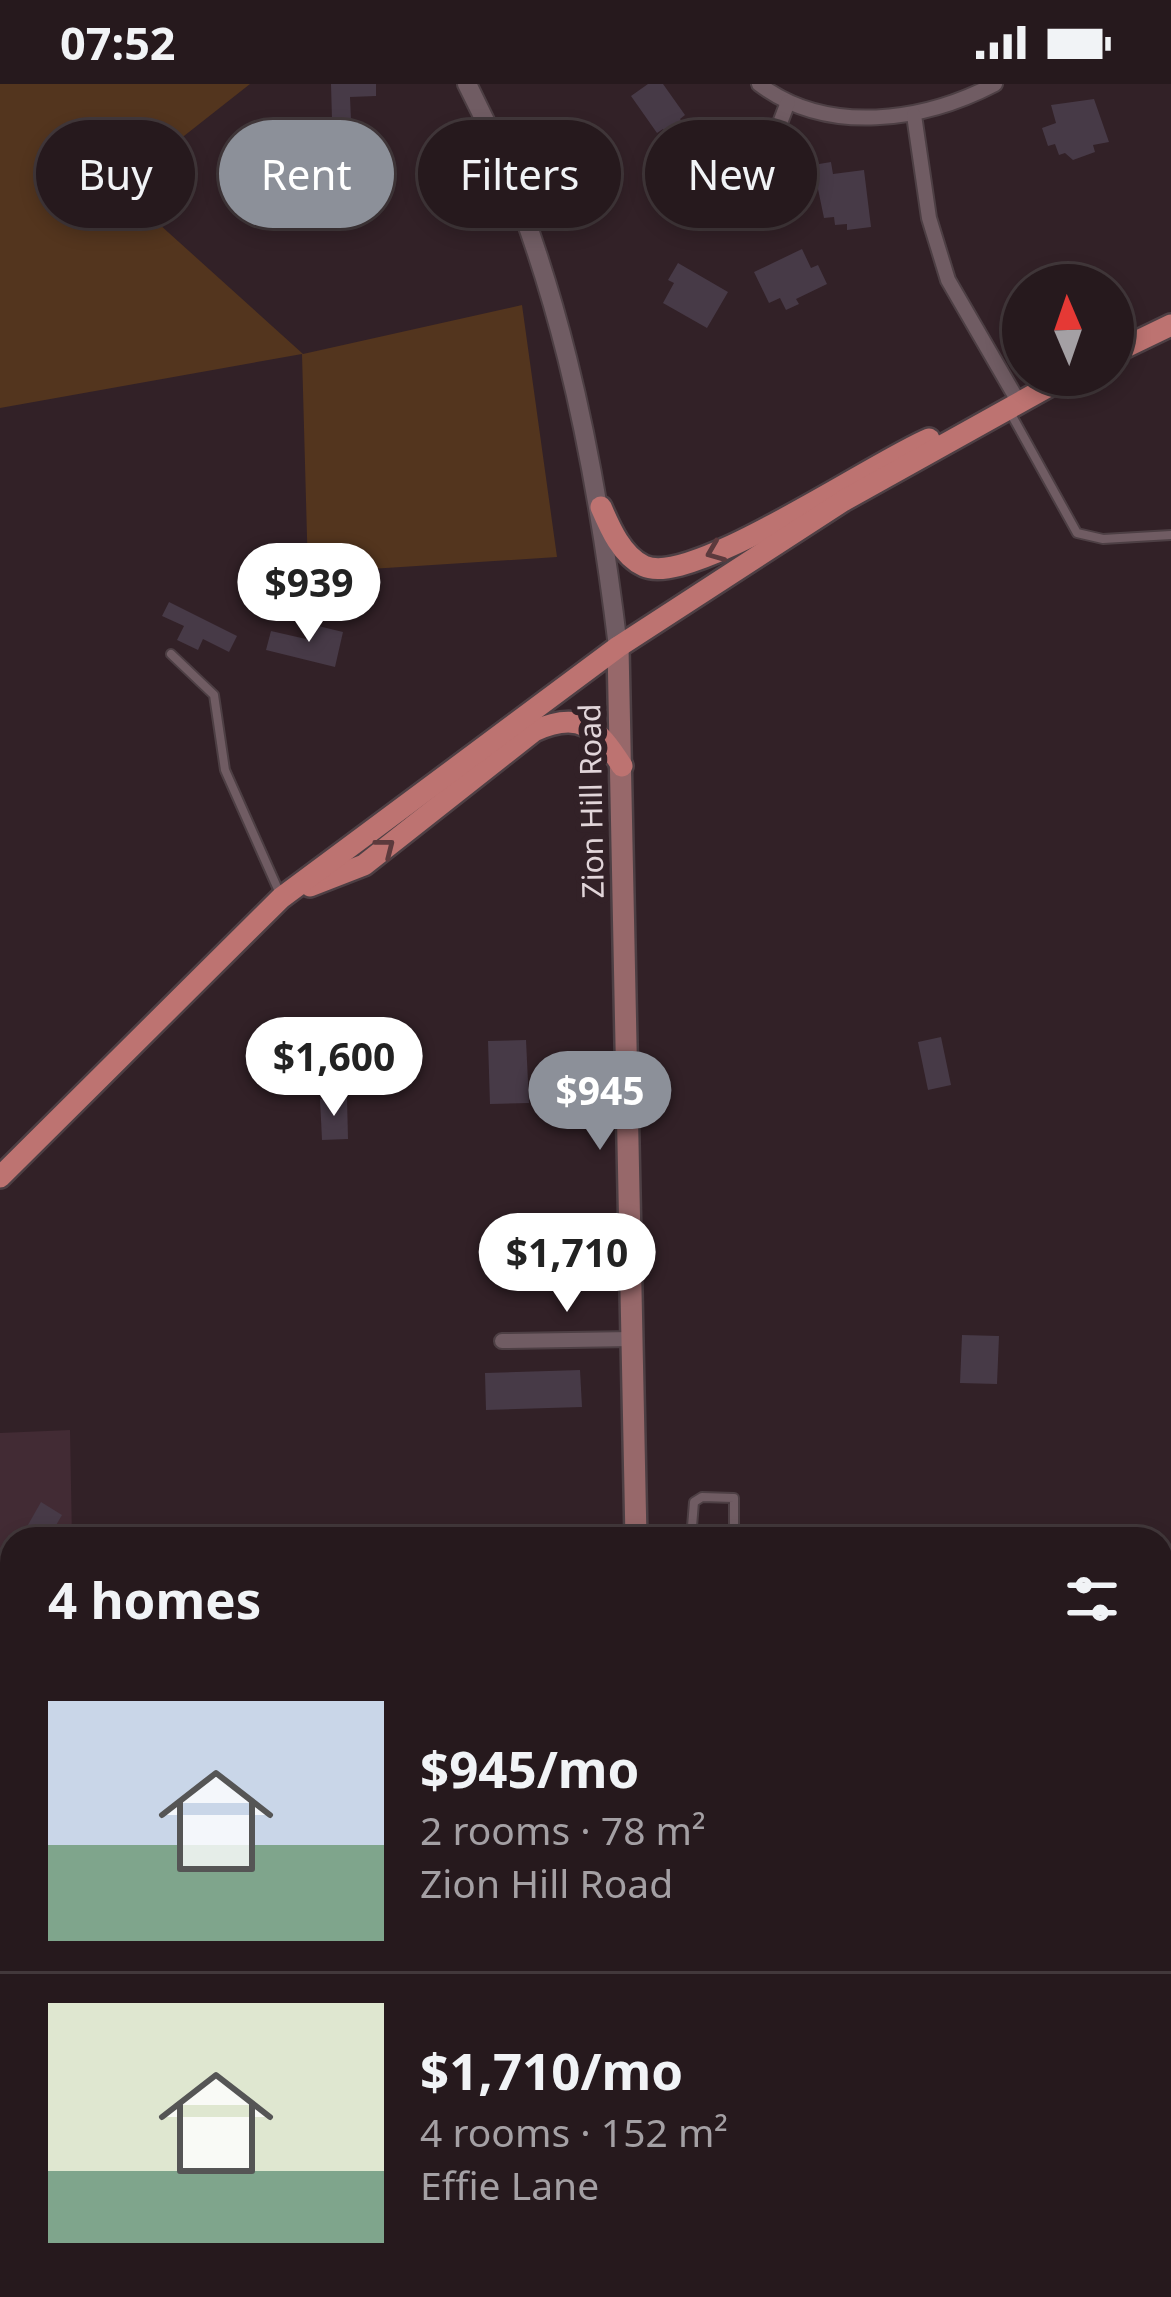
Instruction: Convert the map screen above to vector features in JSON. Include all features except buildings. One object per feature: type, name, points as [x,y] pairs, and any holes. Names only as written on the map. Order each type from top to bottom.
[{"type":"main road","points":[[1134,343],[1171,325]]},
{"type":"main road","points":[[0,1178],[281,898],[618,647],[843,501],[1028,396]]},
{"type":"main road","points":[[601,507],[613,536],[644,566],[681,566],[751,538],[890,455],[1012,404]]},
{"type":"main road","name":"Zion Hill Road","points":[[618,647],[636,1527]]},
{"type":"main road","points":[[281,898],[364,865],[534,731],[559,720],[593,729],[622,766]]},
{"type":"street","name":"Zion Hill Road","points":[[467,84],[491,131],[548,293],[601,507],[618,647]]},
{"type":"street","points":[[759,84],[788,102],[848,116],[914,116],[954,105],[995,84]]},
{"type":"street","points":[[781,120],[788,102]]},
{"type":"street","points":[[914,116],[928,218],[948,280],[1012,404]]},
{"type":"street","points":[[502,1341],[632,1339]]},
{"type":"lane","points":[[1012,404],[1077,533],[1103,539],[1171,535]]},
{"type":"lane","points":[[171,654],[214,694],[225,770],[281,898]]},
{"type":"lane","points":[[692,1527],[694,1502],[702,1497],[734,1498],[734,1527]]},
{"type":"shaded area","points":[[0,84],[250,84],[195,127],[195,120],[36,120],[36,228],[163,228],[303,354],[522,305],[557,557],[308,573],[302,354],[0,408]]},
{"type":"shaded area","points":[[70,1430],[72,1527],[0,1527],[0,1433]]}]
